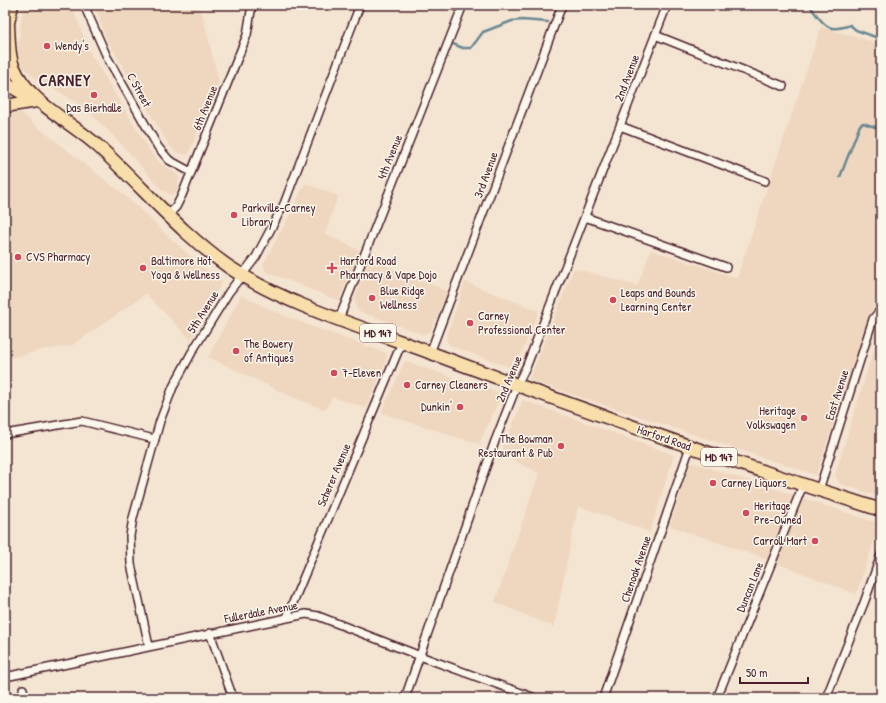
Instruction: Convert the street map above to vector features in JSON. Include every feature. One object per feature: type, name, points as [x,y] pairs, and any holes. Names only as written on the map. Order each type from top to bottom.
[{"type":"main road","points":[[5,106],[37,101],[13,67],[7,30],[12,5]]},
{"type":"main road","name":"MD 147","points":[[5,83],[37,101],[77,128],[96,144],[168,215],[215,256],[242,275],[283,297],[517,385]]},
{"type":"main road","name":"Harford Road","points":[[517,385],[690,447],[881,510]]},
{"type":"street","name":"C Street","points":[[84,5],[107,57],[158,147],[170,160],[191,172]]},
{"type":"street","name":"6th Avenue","points":[[168,215],[176,207],[247,35],[252,5]]},
{"type":"street","name":"5th Avenue","points":[[149,646],[132,571],[130,536],[133,518],[154,439],[166,404],[192,352],[229,292],[256,257],[284,204],[360,5]]},
{"type":"street","name":"4th Avenue","points":[[339,319],[463,5]]},
{"type":"street","name":"3rd Avenue","points":[[430,353],[562,5]]},
{"type":"street","name":"2nd Avenue","points":[[405,698],[517,385],[527,365],[667,5]]},
{"type":"street","points":[[655,35],[783,86]]},
{"type":"street","points":[[620,126],[765,181]]},
{"type":"street","points":[[585,217],[726,267]]},
{"type":"street","name":"East Avenue","points":[[819,490],[873,319],[881,309]]},
{"type":"street","name":"Scherer Avenue","points":[[287,617],[402,342]]},
{"type":"street","points":[[5,434],[82,421],[154,439]]},
{"type":"street","name":"Chenoak Avenue","points":[[603,698],[690,447]]},
{"type":"street","name":"Duncan Lane","points":[[717,698],[804,485]]},
{"type":"street","points":[[826,698],[864,603],[881,554]]},
{"type":"street","name":"Fullerdale Avenue","points":[[5,677],[306,614],[318,616],[419,656],[535,698]]},
{"type":"street","points":[[210,633],[233,698]]},
{"type":"street","points":[[23,689],[25,698]]},
{"type":"shaded area","points":[[23,5],[72,5],[89,51],[150,151],[161,164],[173,171],[179,177],[177,190],[172,195],[162,190],[121,144],[90,113],[63,94],[32,76],[21,65],[18,52]]},
{"type":"shaded area","points":[[95,5],[200,5],[219,81],[188,155],[175,152],[168,144],[105,36]]},
{"type":"shaded area","points":[[821,27],[881,44],[881,285],[816,475],[529,380],[574,268],[637,286],[651,250],[737,278]]},
{"type":"shaded area","points":[[14,110],[22,113],[30,121],[123,194],[194,260],[222,282],[191,340],[146,294],[71,346],[42,350],[5,359],[5,114]]},
{"type":"shaded area","points":[[305,183],[338,196],[325,234],[359,250],[339,301],[265,271],[263,264],[290,215]]},
{"type":"shaded area","points":[[369,260],[411,275],[448,292],[430,332],[422,334],[358,311],[354,300]]},
{"type":"shaded area","points":[[465,282],[539,311],[517,364],[511,368],[449,345],[446,339]]},
{"type":"shaded area","points":[[241,295],[269,309],[313,327],[386,353],[386,361],[366,408],[332,397],[326,410],[292,397],[208,357]]},
{"type":"shaded area","points":[[881,326],[881,497],[840,484],[835,475]]},
{"type":"shaded area","points":[[405,361],[502,394],[479,444],[381,413]]},
{"type":"shaded area","points":[[523,400],[674,455],[650,532],[578,506],[554,627],[495,602],[539,473],[500,454]]},
{"type":"shaded area","points":[[690,462],[877,523],[877,532],[856,594],[766,559],[670,526]]},
{"type":"waterway","points":[[810,5],[822,22],[830,27],[838,28],[850,25],[856,30],[881,39]]},
{"type":"waterway","points":[[453,44],[463,48],[471,48],[483,32],[512,21],[522,20],[548,22]]},
{"type":"waterway","points":[[840,177],[860,125],[863,123],[881,129]]},
{"type":"place","name":"Wendy's","points":[[47,46]]},
{"type":"place","name":"Das Bierhalle","points":[[94,95]]},
{"type":"place","name":"Parkville-Carney Library","points":[[234,215]]},
{"type":"place","name":"CVS Pharmacy","points":[[18,257]]},
{"type":"place","name":"Baltimore Hot Yoga & Wellness","points":[[143,268]]},
{"type":"place","name":"Harford Road Pharmacy & Vape Dojo","points":[[332,268]]},
{"type":"place","name":"Blue Ridge Wellness","points":[[372,298]]},
{"type":"place","name":"Leaps and Bounds Learning Center","points":[[613,300]]},
{"type":"place","name":"Carney Professional Center","points":[[470,323]]},
{"type":"place","name":"The Bowery of Antiques","points":[[236,351]]},
{"type":"place","name":"7-Eleven","points":[[334,373]]},
{"type":"place","name":"Carney Cleaners","points":[[407,385]]},
{"type":"place","name":"Dunkin'","points":[[460,407]]},
{"type":"place","name":"Heritage Volkswagen","points":[[804,418]]},
{"type":"place","name":"The Bowman Restaurant & Pub","points":[[561,446]]},
{"type":"place","name":"Carney Liquors","points":[[713,483]]},
{"type":"place","name":"Heritage Pre-Owned","points":[[746,513]]},
{"type":"place","name":"Carroll Mart","points":[[815,541]]},
{"type":"district","name":"CARNEY","points":[[65,80]]}]
